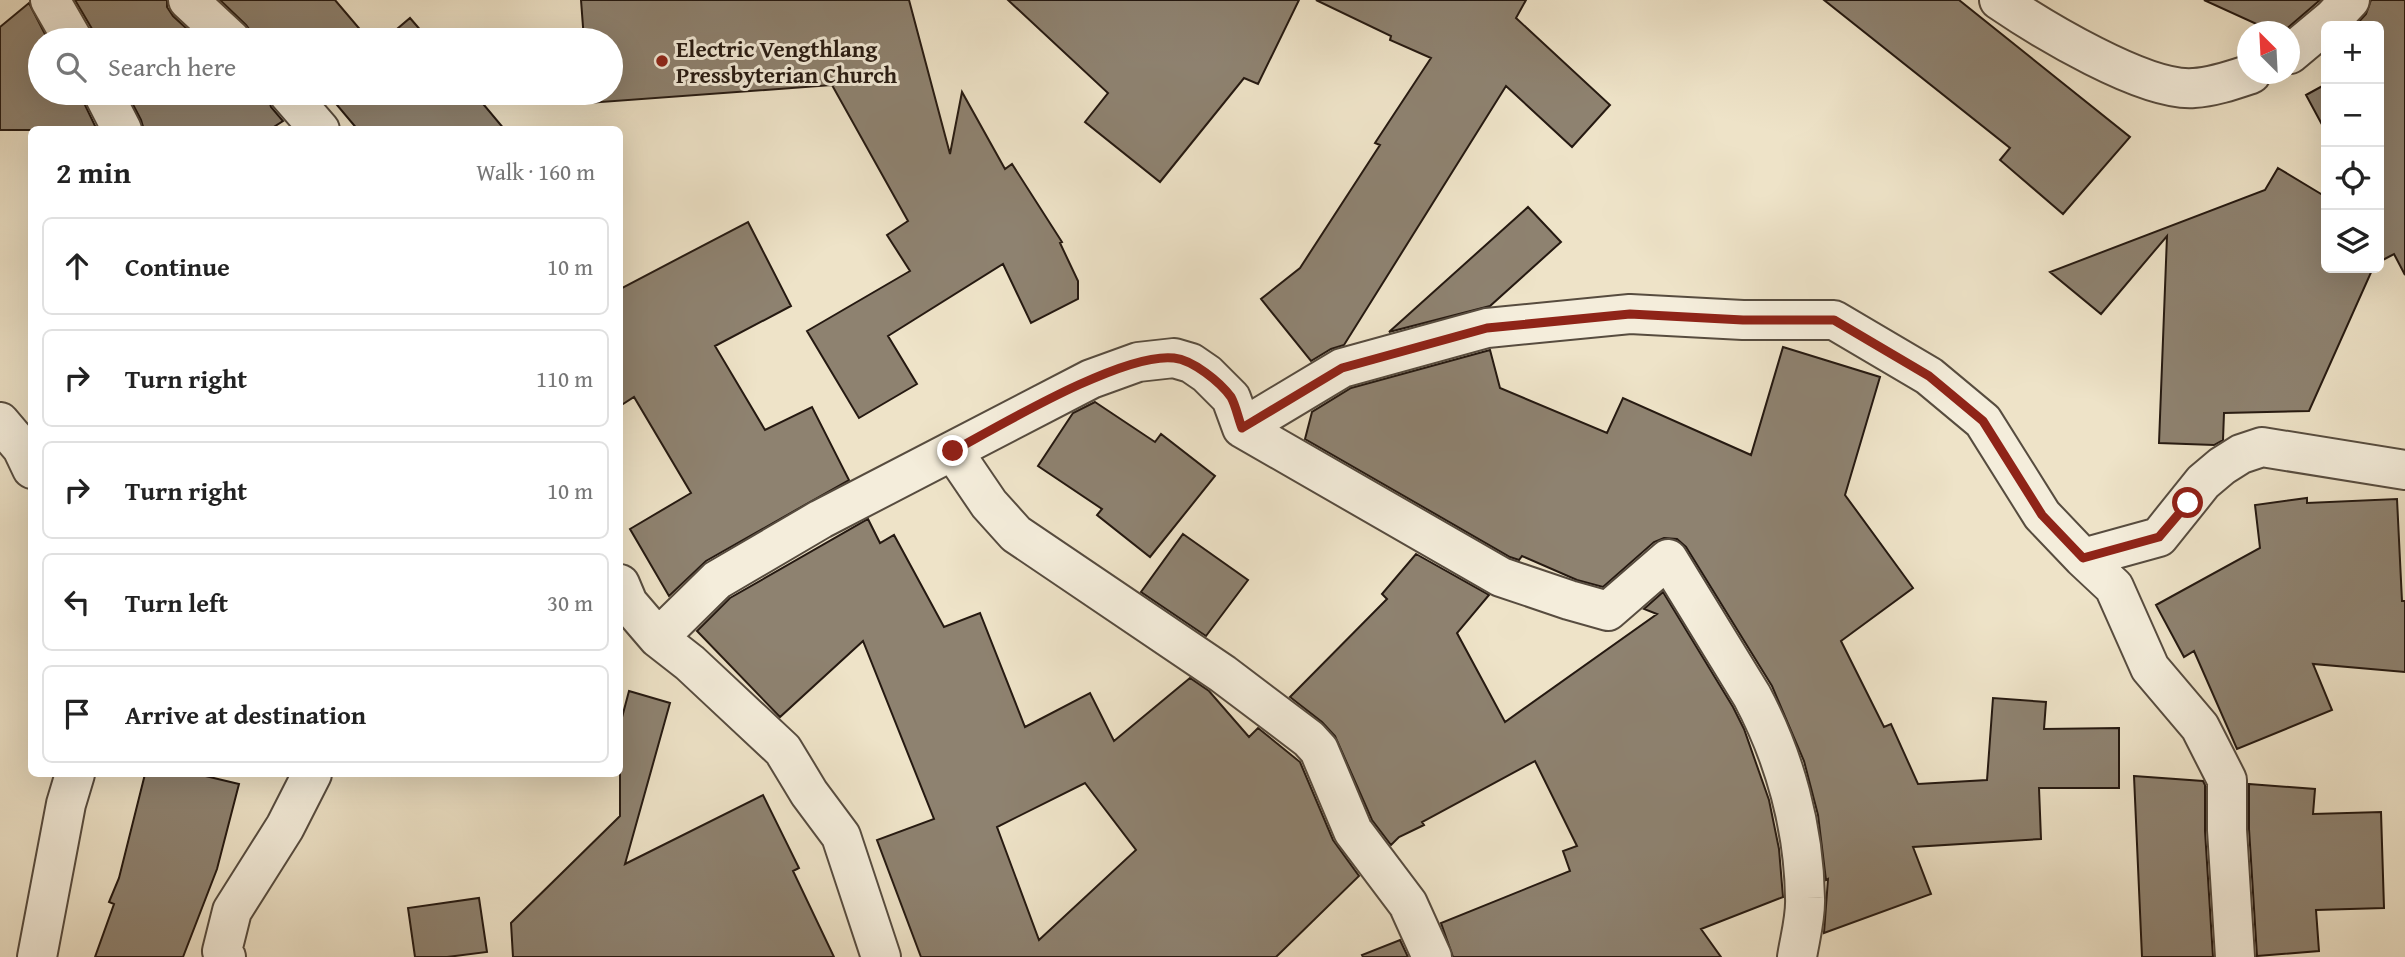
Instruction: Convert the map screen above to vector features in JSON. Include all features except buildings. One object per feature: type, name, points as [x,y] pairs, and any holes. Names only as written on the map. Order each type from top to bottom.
[{"type":"street","points":[[50,0],[66,28]]},
{"type":"street","points":[[188,0],[218,28]]},
{"type":"street","points":[[1999,0],[2105,61],[2168,86],[2192,89],[2237,78]]},
{"type":"street","points":[[2300,46],[2350,0]]},
{"type":"street","points":[[109,105],[120,126]]},
{"type":"street","points":[[298,105],[317,126]]},
{"type":"street","points":[[1242,428],[1342,368],[1487,328],[1630,314],[1743,320],[1834,320],[1929,376],[1983,421],[2042,515],[2113,587],[2150,668],[2200,727],[2227,780],[2227,830],[2235,957]]},
{"type":"street","points":[[658,638],[717,580],[821,519],[1091,379],[1138,362],[1174,358],[1191,363],[1231,398],[1242,428],[1501,577],[1608,611],[1668,559],[1758,706],[1787,780],[1799,825],[1805,901],[1797,957]]},
{"type":"street","points":[[0,422],[22,448],[28,461]]},
{"type":"street","points":[[2083,558],[2159,537],[2203,482],[2241,454],[2262,447],[2405,470]]},
{"type":"street","points":[[953,451],[989,504],[1016,534],[1223,674],[1298,728],[1320,750],[1353,831],[1408,904],[1432,957]]},
{"type":"street","points":[[623,591],[628,603],[658,638],[690,663],[783,750],[809,793],[841,836],[881,957]]},
{"type":"street","points":[[37,957],[66,804],[74,777]]},
{"type":"street","points":[[226,957],[222,951],[232,911],[285,827],[310,777]]},
{"type":"place","name":"Electric Vengthlang Pressbyterian Church","points":[[662,61]]},
{"type":"route","points":[[953,451],[1091,379],[1138,362],[1174,358],[1191,363],[1208,374],[1231,398],[1242,428],[1342,368],[1487,328],[1630,314],[1743,320],[1834,320],[1929,376],[1983,421],[2042,515],[2083,558],[2159,537],[2188,503]]}]
